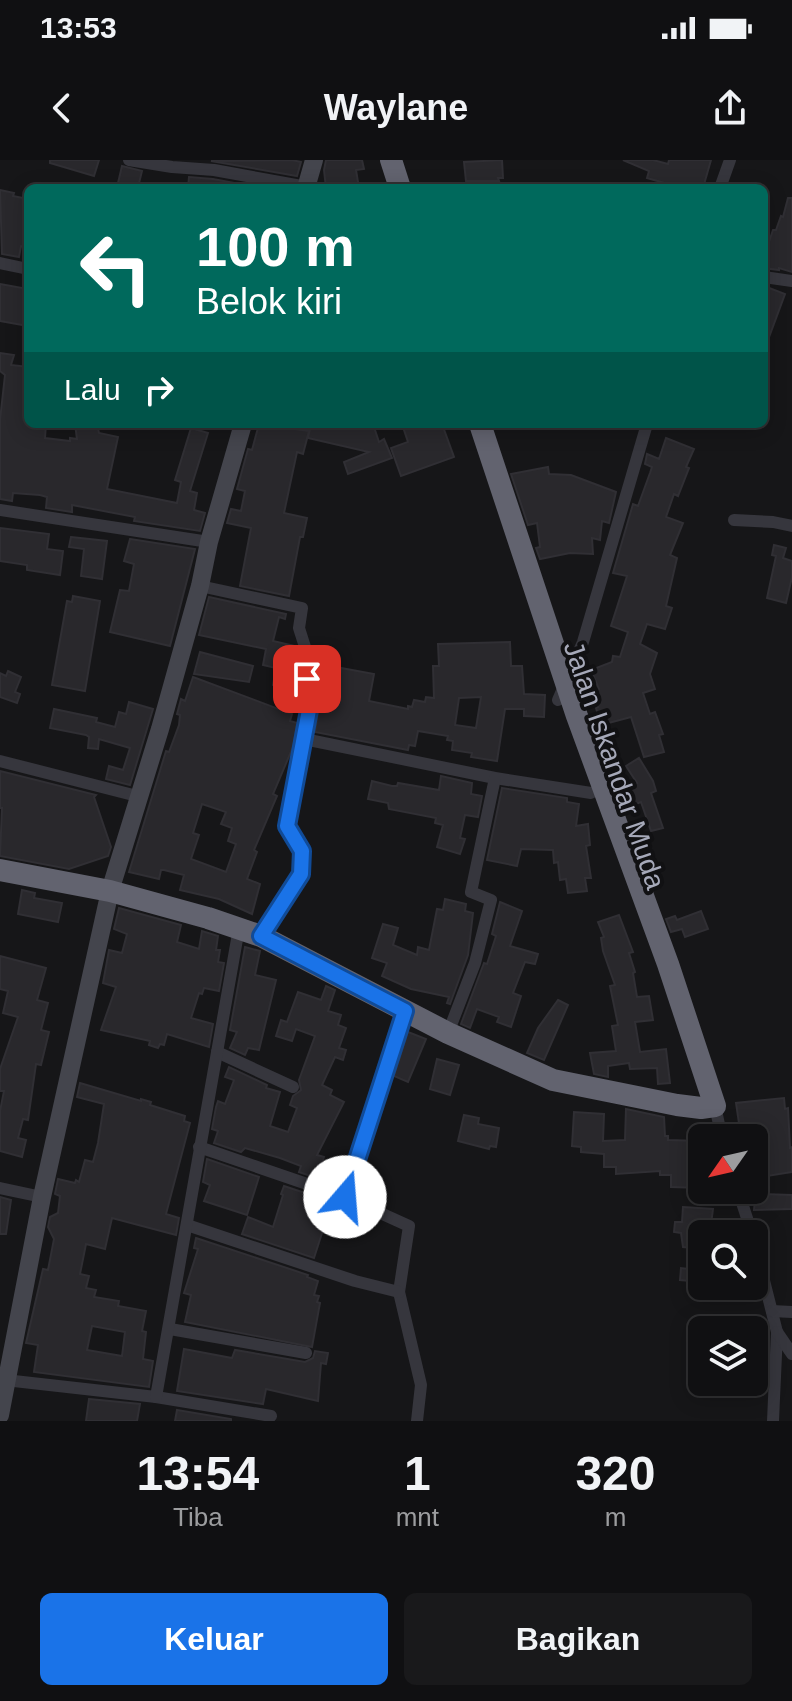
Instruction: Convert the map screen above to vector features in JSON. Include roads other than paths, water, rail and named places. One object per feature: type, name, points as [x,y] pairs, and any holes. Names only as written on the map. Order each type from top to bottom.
[{"type":"highway","points":[[377,160],[385,184]]},
{"type":"highway","points":[[391,160],[399,184]]},
{"type":"highway","name":"Jalan Iskandar Muda","points":[[468,428],[547,657],[577,716],[711,1110]]},
{"type":"highway","name":"Jalan Iskandar Muda","points":[[481,428],[563,690],[591,793],[631,882]]},
{"type":"highway","points":[[0,870],[110,891],[250,932],[448,1033],[553,1080],[711,1110]]},
{"type":"street","points":[[129,160],[214,170],[286,184]]},
{"type":"street","points":[[307,184],[314,160]]},
{"type":"street","points":[[721,184],[730,160]]},
{"type":"street","points":[[0,263],[24,268]]},
{"type":"street","points":[[768,278],[792,281]]},
{"type":"street","points":[[0,1415],[42,1197],[110,891],[141,797],[242,428]]},
{"type":"street","points":[[563,690],[583,642],[646,428]]},
{"type":"street","points":[[0,510],[209,542]]},
{"type":"street","points":[[734,520],[792,526]]},
{"type":"street","points":[[156,1397],[217,1052],[250,932],[301,874],[302,851],[287,826],[309,710],[305,647],[299,628],[302,608],[200,586]]},
{"type":"street","points":[[304,739],[495,778],[591,793]]},
{"type":"street","points":[[0,761],[141,797]]},
{"type":"street","points":[[448,1033],[475,963],[491,900],[471,892],[495,778]]},
{"type":"street","points":[[345,1197],[405,1011]]},
{"type":"street","points":[[217,1052],[293,1087]]},
{"type":"street","name":"Jalan Iskandar Muda","points":[[711,1110],[716,1124]]},
{"type":"street","points":[[199,1147],[345,1197],[409,1226],[399,1292],[421,1385],[417,1421]]},
{"type":"street","points":[[0,1188],[42,1197]]},
{"type":"street","points":[[187,1225],[355,1281],[399,1292]]},
{"type":"street","points":[[768,1295],[777,1332],[773,1421]]},
{"type":"street","points":[[772,1311],[792,1312]]},
{"type":"street","points":[[170,1329],[306,1353]]},
{"type":"street","points":[[777,1332],[792,1354]]},
{"type":"street","points":[[5,1380],[156,1397],[271,1416]]}]
